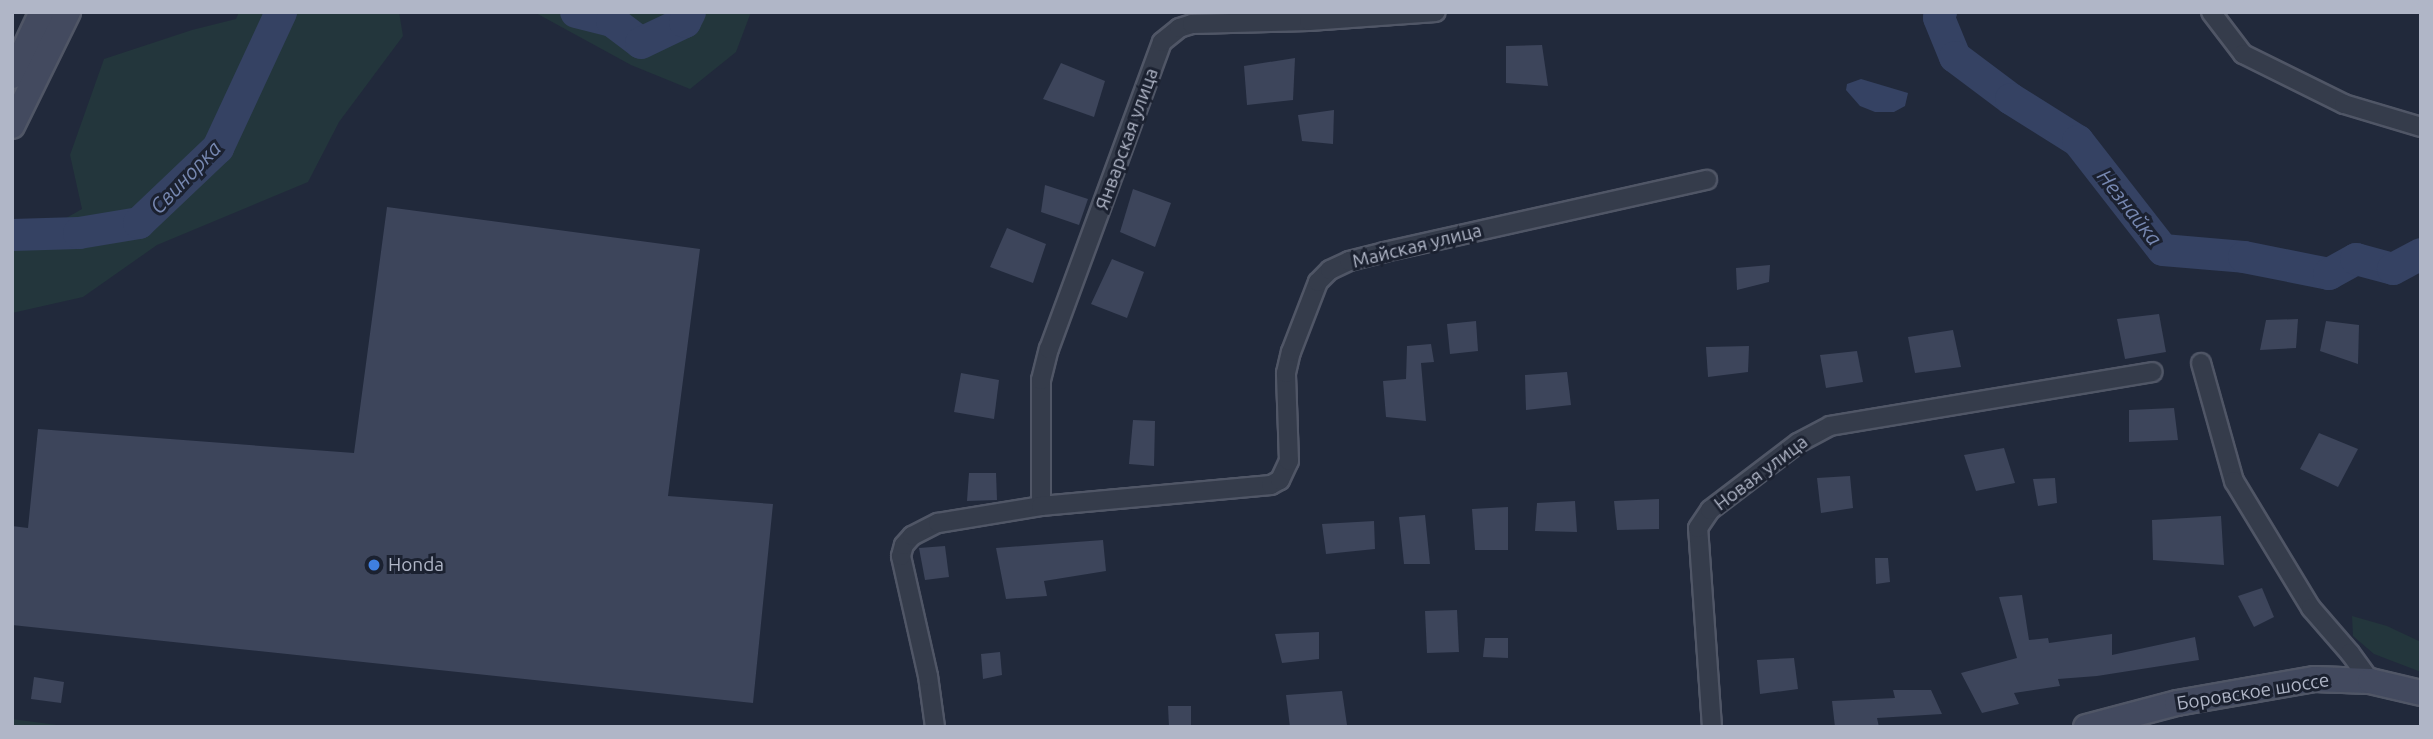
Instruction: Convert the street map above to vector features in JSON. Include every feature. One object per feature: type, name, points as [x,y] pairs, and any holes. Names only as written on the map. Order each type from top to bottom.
[{"type":"main road","points":[[12,76],[42,12]]},
{"type":"main road","points":[[12,126],[68,12]]},
{"type":"main road","name":"Боровское шоссе","points":[[2086,727],[2177,703],[2252,688],[2333,678],[2370,681],[2421,694]]},
{"type":"street","name":"Январская улица","points":[[1041,506],[1041,380],[1049,349],[1162,42],[1179,28],[1192,24],[1309,21],[1436,12]]},
{"type":"street","points":[[2211,12],[2243,54],[2344,104],[2421,127]]},
{"type":"street","name":"Майская улица","points":[[935,727],[928,676],[901,556],[904,545],[922,529],[938,523],[1041,506],[1271,485],[1280,480],[1289,461],[1286,373],[1289,362],[1318,282],[1331,270],[1349,261],[1384,251],[1707,180]]},
{"type":"street","points":[[2201,363],[2234,481],[2311,608],[2361,666],[2370,681]]},
{"type":"street","name":"Новая улица","points":[[1712,727],[1698,527],[1710,510],[1798,443],[1830,426],[2153,372]]},
{"type":"shaded area","points":[[239,12],[399,12],[403,36],[339,122],[308,182],[157,245],[83,297],[12,313],[12,249],[82,209],[70,155],[104,59],[192,30],[236,19]]},
{"type":"shaded area","points":[[534,12],[751,12],[736,52],[690,89],[631,65]]},
{"type":"shaded area","points":[[2352,616],[2387,626],[2421,642],[2421,672],[2374,654],[2353,636]]},
{"type":"shaded area","points":[[12,719],[72,727],[12,727]]},
{"type":"water","points":[[1861,79],[1908,93],[1905,106],[1894,112],[1875,112],[1860,106],[1846,90],[1847,84]]},
{"type":"building","points":[[1542,45],[1548,86],[1506,83],[1506,46]]},
{"type":"building","points":[[1295,58],[1293,100],[1247,105],[1244,66]]},
{"type":"building","points":[[1061,63],[1105,81],[1094,117],[1043,99]]},
{"type":"building","points":[[1334,110],[1333,144],[1302,141],[1298,115]]},
{"type":"building","points":[[1045,185],[1088,199],[1079,225],[1041,212]]},
{"type":"building","points":[[1133,189],[1171,203],[1155,247],[1120,232]]},
{"type":"building","points":[[387,207],[700,249],[668,496],[773,504],[753,703],[12,625],[12,526],[28,528],[38,429],[354,453]]},
{"type":"building","points":[[1007,228],[1046,244],[1033,283],[990,267]]},
{"type":"building","points":[[1112,259],[1144,272],[1127,318],[1091,304]]},
{"type":"building","points":[[1770,265],[1769,282],[1737,290],[1736,268]]},
{"type":"building","points":[[2159,314],[2166,352],[2125,359],[2117,319]]},
{"type":"building","points":[[2298,319],[2296,348],[2260,350],[2266,320]]},
{"type":"building","points":[[1476,321],[1478,351],[1450,354],[1447,324]]},
{"type":"building","points":[[2326,321],[2359,325],[2358,364],[2320,351]]},
{"type":"building","points":[[1953,330],[1961,367],[1915,373],[1908,337]]},
{"type":"building","points":[[1431,344],[1434,362],[1421,363],[1426,421],[1386,417],[1383,381],[1406,379],[1407,346]]},
{"type":"building","points":[[1749,346],[1748,372],[1708,377],[1706,347]]},
{"type":"building","points":[[1857,351],[1863,382],[1826,388],[1820,355]]},
{"type":"building","points":[[1567,372],[1571,405],[1526,410],[1525,375]]},
{"type":"building","points":[[961,373],[999,380],[994,419],[954,412]]},
{"type":"building","points":[[2174,408],[2178,440],[2129,442],[2129,410]]},
{"type":"building","points":[[1133,420],[1155,421],[1154,466],[1129,464]]},
{"type":"building","points":[[2319,433],[2358,449],[2338,487],[2300,469]]},
{"type":"building","points":[[2004,448],[2015,483],[1976,491],[1964,455]]},
{"type":"building","points":[[969,473],[996,473],[997,500],[967,501]]},
{"type":"building","points":[[1850,476],[1853,508],[1821,513],[1817,478]]},
{"type":"building","points":[[2055,478],[2057,503],[2038,506],[2033,479]]},
{"type":"building","points":[[1659,499],[1659,529],[1617,530],[1614,501]]},
{"type":"building","points":[[1575,501],[1577,532],[1535,531],[1537,503]]},
{"type":"building","points":[[1508,507],[1508,550],[1475,550],[1472,509]]},
{"type":"building","points":[[1425,515],[1430,564],[1404,564],[1399,517]]},
{"type":"building","points":[[2221,516],[2224,565],[2153,560],[2152,520]]},
{"type":"building","points":[[1374,521],[1375,549],[1326,554],[1322,524]]},
{"type":"building","points":[[1103,540],[1106,571],[1044,581],[1047,596],[1006,599],[996,548]]},
{"type":"building","points":[[945,546],[949,577],[925,580],[919,548]]},
{"type":"building","points":[[1875,558],[1888,558],[1890,582],[1876,584]]},
{"type":"building","points":[[2262,588],[2274,617],[2254,627],[2238,596]]},
{"type":"building","points":[[2022,595],[2029,640],[2048,638],[2049,643],[2112,634],[2112,655],[2195,637],[2199,660],[2097,676],[2058,679],[2060,686],[2014,693],[2019,704],[1982,713],[1961,673],[2017,658],[1999,597]]},
{"type":"building","points":[[1457,610],[1459,652],[1427,653],[1425,611]]},
{"type":"building","points":[[1319,632],[1319,659],[1282,663],[1275,634]]},
{"type":"building","points":[[1485,638],[1508,638],[1508,658],[1483,657]]},
{"type":"building","points":[[1000,652],[1002,675],[983,679],[981,654]]},
{"type":"building","points":[[1794,658],[1798,689],[1760,694],[1757,660]]},
{"type":"building","points":[[34,677],[64,682],[61,703],[31,699]]},
{"type":"building","points":[[1893,690],[1931,690],[1942,714],[1877,718],[1879,727],[1835,727],[1832,701],[1895,698]]},
{"type":"building","points":[[1342,691],[1347,725],[1290,727],[1286,695]]},
{"type":"building","points":[[1168,706],[1191,706],[1191,727],[1169,727]]},
{"type":"waterway","name":"Свинорка","points":[[12,235],[79,233],[139,223],[218,148],[281,12]]},
{"type":"waterway","name":"Незнайка","points":[[576,12],[612,21],[641,43],[685,22],[690,12]]},
{"type":"waterway","name":"Незнайка","points":[[1941,12],[1939,18],[1955,57],[2011,99],[2078,141],[2163,250],[2244,257],[2329,274],[2356,259],[2393,269],[2421,254]]},
{"type":"place","name":"Honda","points":[[374,565]]}]
